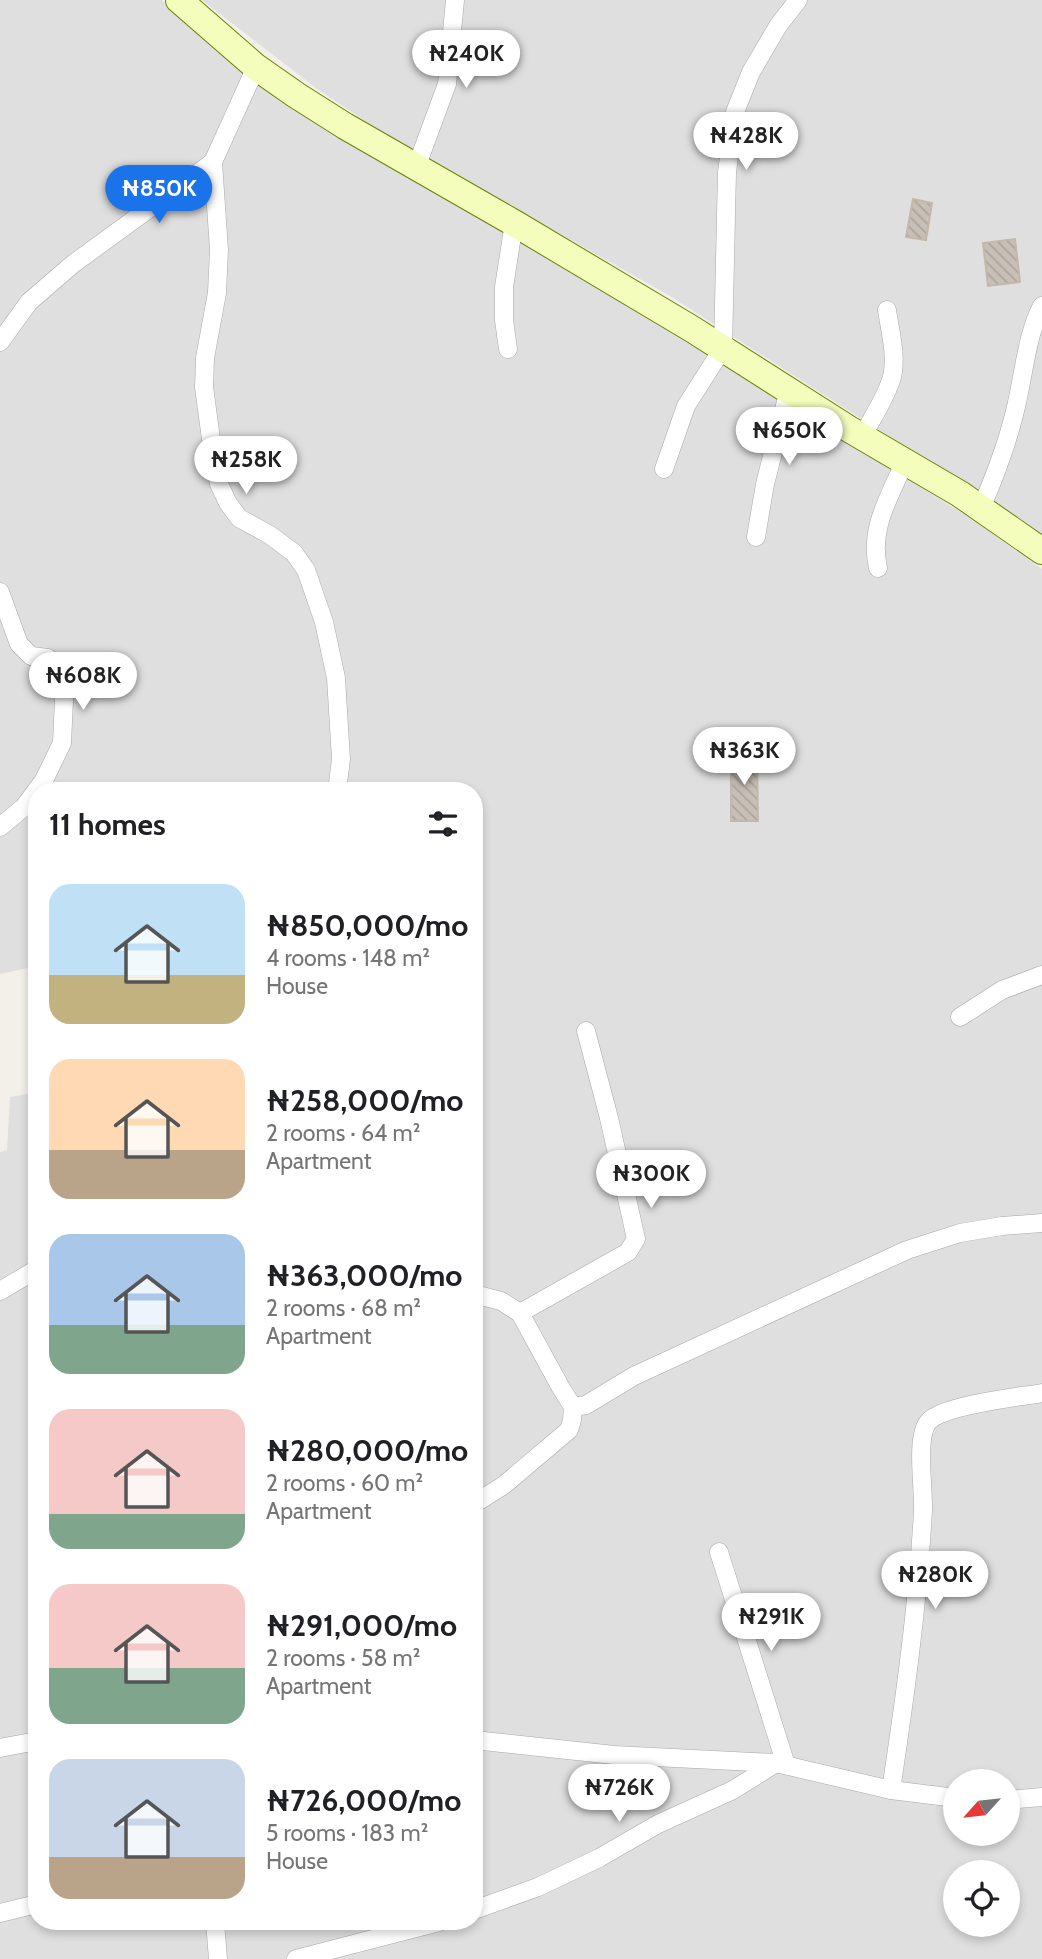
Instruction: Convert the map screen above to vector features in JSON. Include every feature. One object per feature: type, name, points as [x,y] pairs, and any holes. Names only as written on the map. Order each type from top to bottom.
[{"type":"main road","points":[[179,0],[256,67],[315,108],[723,348],[862,438],[981,508],[1042,551]]},
{"type":"street","points":[[416,168],[447,84],[455,0]]},
{"type":"street","points":[[664,469],[686,406],[723,348],[727,172],[735,112],[751,72],[778,26],[798,0]]},
{"type":"street","points":[[256,67],[213,162],[219,250],[217,293],[205,358],[204,387],[219,484],[228,503],[239,518],[270,535],[294,553],[306,570],[324,622],[335,678],[341,759],[338,782]]},
{"type":"street","points":[[0,342],[29,302],[73,264],[213,162]]},
{"type":"street","points":[[508,349],[504,288],[514,223]]},
{"type":"street","points":[[981,508],[999,467],[1016,410],[1029,346],[1042,306]]},
{"type":"street","points":[[862,438],[887,390],[892,374],[887,310]]},
{"type":"street","points":[[756,537],[765,484],[789,390]]},
{"type":"street","points":[[878,568],[876,534],[904,463]]},
{"type":"street","points":[[0,592],[19,644],[31,656],[48,658],[61,672],[64,700],[62,743],[43,782]]},
{"type":"street","points":[[0,827],[28,802]]},
{"type":"street","points":[[960,1017],[1002,990],[1042,975]]},
{"type":"street","points":[[520,1313],[628,1252],[636,1239],[612,1130],[586,1031]]},
{"type":"street","points":[[573,1407],[586,1405],[634,1376],[907,1250],[960,1233],[1042,1223]]},
{"type":"street","points":[[0,1291],[28,1274]]},
{"type":"street","points":[[483,1296],[501,1301],[520,1313],[573,1407],[569,1430],[504,1485],[483,1498]]},
{"type":"street","points":[[891,1790],[915,1626],[923,1506],[922,1437],[928,1421],[943,1413],[1042,1393]]},
{"type":"street","points":[[719,1552],[781,1764]]},
{"type":"street","points":[[483,1741],[614,1755],[781,1764],[891,1790],[943,1796]]},
{"type":"street","points":[[0,1748],[28,1743]]},
{"type":"street","points":[[483,1907],[538,1886],[599,1858],[658,1824],[733,1790],[781,1764]]},
{"type":"street","points":[[1020,1799],[1042,1797]]},
{"type":"street","points":[[0,1913],[28,1906]]},
{"type":"street","points":[[216,1930],[218,1959]]},
{"type":"street","points":[[296,1959],[408,1930]]},
{"type":"shaded area","points":[[0,0],[162,0],[230,62],[268,92],[328,132],[444,194],[747,379],[976,522],[1042,569],[1042,1959],[0,1959],[0,1152],[7,1150],[10,1097],[28,1094],[28,1930],[483,1930],[483,782],[28,782],[28,968],[0,974]]},
{"type":"shaded area","points":[[202,0],[1042,0],[1042,535],[670,296],[389,137],[316,88]]},
{"type":"building","points":[[913,199],[932,203],[926,240],[906,237]]},
{"type":"building","points":[[1015,239],[1020,282],[988,286],[983,243]]},
{"type":"building","points":[[731,752],[757,752],[758,821],[731,821]]}]
